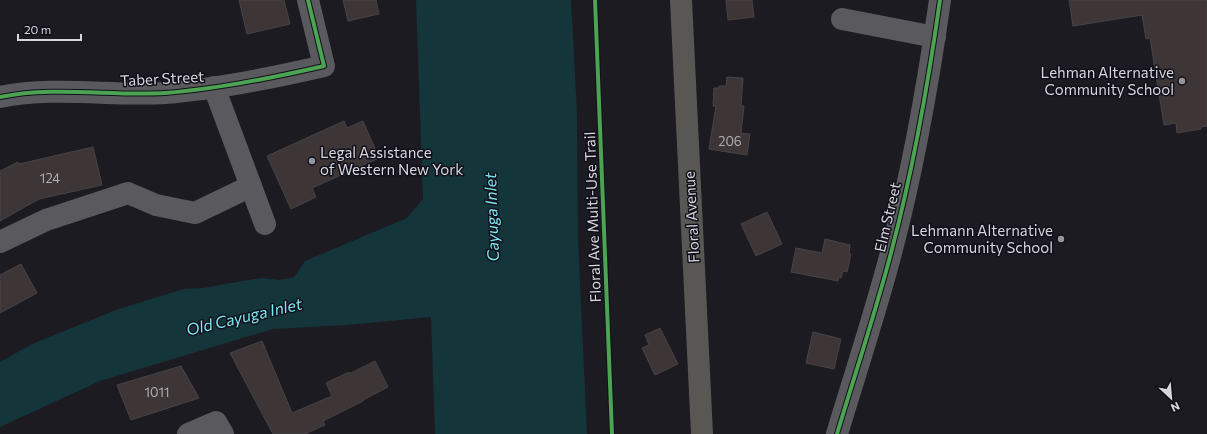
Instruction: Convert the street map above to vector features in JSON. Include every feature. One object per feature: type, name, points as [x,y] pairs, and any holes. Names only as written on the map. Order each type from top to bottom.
[{"type":"main road","name":"Floral Avenue","points":[[681,0],[702,434]]},
{"type":"street","name":"Taber Street","points":[[0,97],[49,92],[164,93],[275,78],[324,66],[308,0]]},
{"type":"street","name":"Elm Street","points":[[837,434],[900,217],[917,135],[935,37],[940,0]]},
{"type":"street","points":[[842,19],[935,37]]},
{"type":"street","points":[[214,87],[265,224]]},
{"type":"street","points":[[0,242],[46,220],[128,193],[156,205],[196,213],[251,186]]},
{"type":"street","points":[[188,434],[216,422],[223,434]]},
{"type":"water","points":[[416,0],[571,0],[577,113],[578,239],[587,434],[435,434],[431,317],[347,325],[273,329],[100,381],[0,427],[0,362],[32,344],[116,310],[183,289],[203,288],[261,278],[279,280],[294,277],[305,261],[407,218],[423,199]]},
{"type":"building","points":[[239,0],[284,0],[290,24],[247,34]]},
{"type":"building","points":[[343,0],[376,0],[379,14],[348,21]]},
{"type":"building","points":[[726,0],[752,0],[754,17],[728,20]]},
{"type":"building","name":"Lehman Alternative Community School","points":[[1069,0],[1207,0],[1207,126],[1201,127],[1201,129],[1177,133],[1176,123],[1164,125],[1150,38],[1146,39],[1142,15],[1073,26]]},
{"type":"building","points":[[727,77],[743,78],[741,106],[744,106],[741,133],[750,134],[747,155],[709,149],[716,106],[713,106],[714,88],[726,86]]},
{"type":"building","points":[[344,121],[347,128],[363,121],[379,158],[312,188],[316,197],[291,209],[267,156]]},
{"type":"building","points":[[93,147],[102,185],[39,199],[0,221],[0,171],[18,162],[19,164]]},
{"type":"building","points":[[767,212],[782,244],[756,256],[741,224]]},
{"type":"building","points":[[825,239],[850,245],[849,254],[851,254],[847,272],[843,271],[841,278],[839,277],[838,281],[791,272],[796,248],[822,253]]},
{"type":"building","points":[[21,264],[37,293],[0,313],[0,275]]},
{"type":"building","points":[[660,328],[678,364],[655,375],[642,348],[649,345],[645,335]]},
{"type":"building","points":[[813,332],[841,339],[834,369],[806,363]]},
{"type":"building","points":[[262,341],[292,413],[332,396],[326,383],[349,372],[349,374],[375,361],[388,387],[323,421],[325,425],[305,434],[273,434],[230,353]]},
{"type":"building","points":[[181,366],[199,398],[131,420],[117,385]]},
{"type":"cycle path","points":[[0,97],[41,92],[165,93],[205,89],[285,75],[324,66],[308,0]]},
{"type":"cycle path","name":"Floral Ave Multi-Use Trail","points":[[595,0],[612,434]]},
{"type":"cycle path","points":[[837,434],[878,299],[899,222],[919,127],[940,0]]},
{"type":"place","name":"Lehman Alternative Community School","points":[[1182,81]]},
{"type":"place","name":"Legal Assistance of Western New York","points":[[312,161]]},
{"type":"place","name":"Lehmann Alternative Community School","points":[[1061,239]]},
{"type":"water label","name":"Cayuga Inlet","points":[[491,217]]},
{"type":"water label","name":"Old Cayuga Inlet","points":[[244,316]]}]
